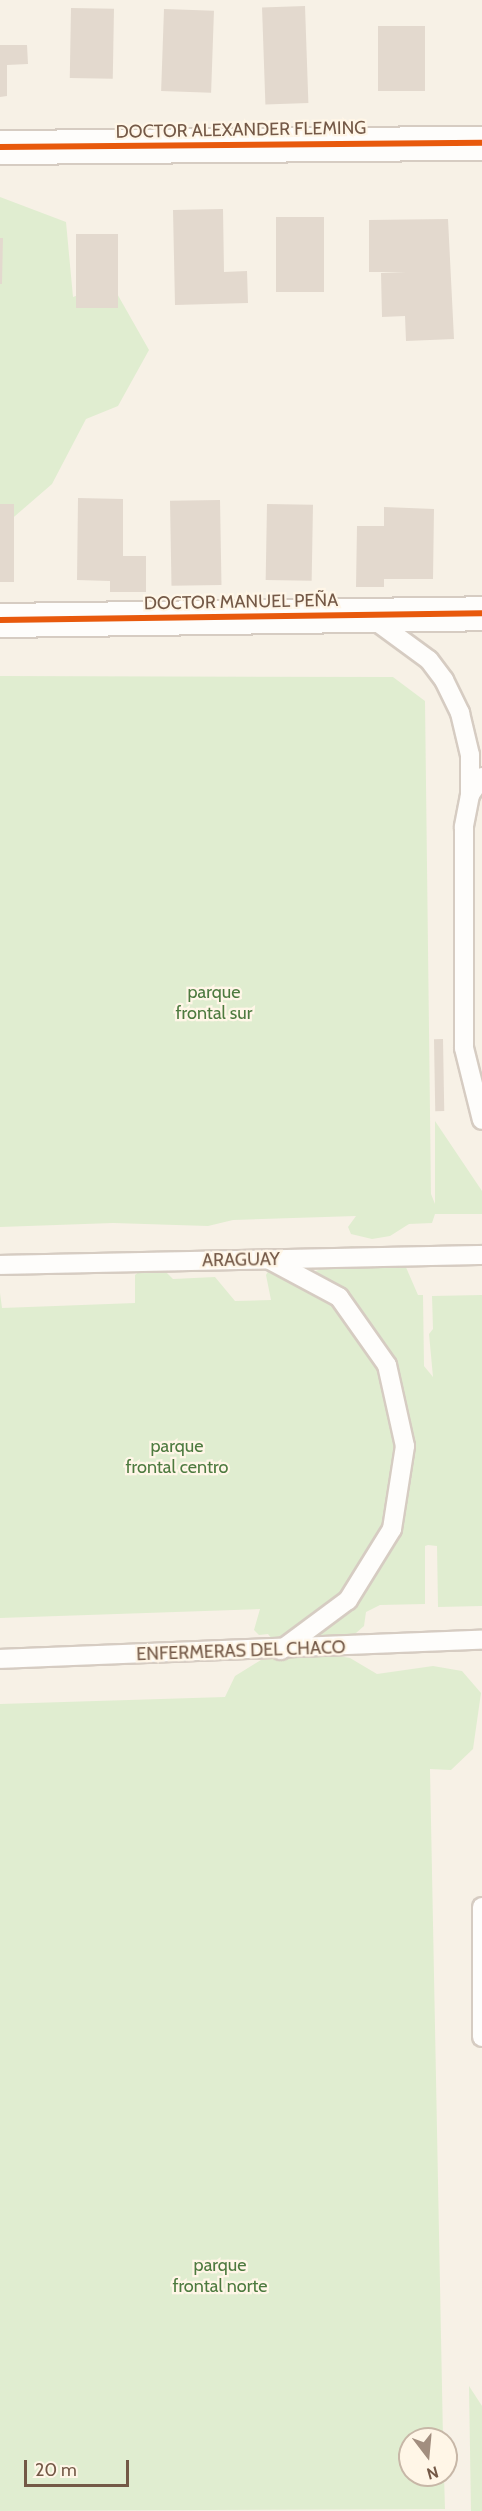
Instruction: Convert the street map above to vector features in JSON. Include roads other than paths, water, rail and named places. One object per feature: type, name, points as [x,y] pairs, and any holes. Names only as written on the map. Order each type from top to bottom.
[{"type":"street","name":"DOCTOR ALEXANDER FLEMING","points":[[0,147],[482,143]]},
{"type":"street","name":"DOCTOR MANUEL PEÑA","points":[[0,621],[482,614]]},
{"type":"lane","points":[[367,615],[429,660],[444,680],[460,713],[470,755],[470,795],[464,827],[464,1048],[482,1120]]},
{"type":"lane","points":[[470,795],[482,777]]},
{"type":"lane","name":"ARAGUAY","points":[[0,1265],[482,1255]]},
{"type":"lane","points":[[268,1259],[339,1297],[387,1365],[405,1446],[392,1529],[348,1600],[281,1650]]},
{"type":"lane","name":"ENFERMERAS DEL CHACO","points":[[0,1659],[482,1641]]},
{"type":"lane","points":[[482,1907],[482,2037]]},
{"type":"park label","name":"parque frontal sur","points":[[214,1003]]},
{"type":"park label","name":"parque frontal centro","points":[[177,1457]]},
{"type":"park label","name":"parque frontal norte","points":[[220,2276]]}]
